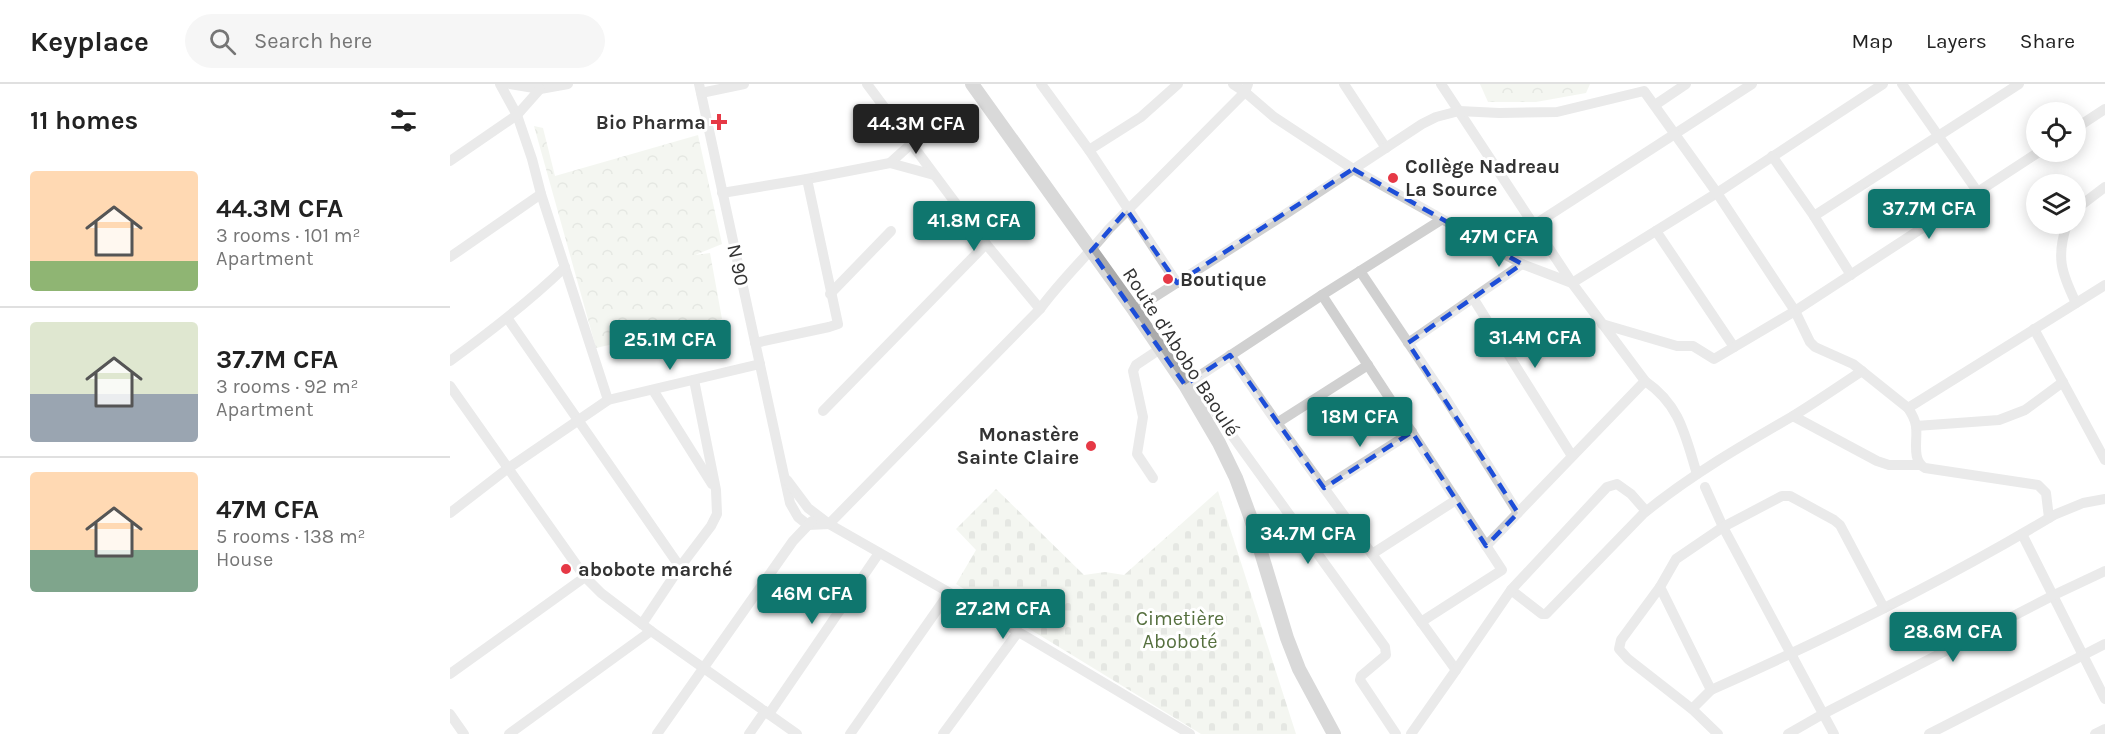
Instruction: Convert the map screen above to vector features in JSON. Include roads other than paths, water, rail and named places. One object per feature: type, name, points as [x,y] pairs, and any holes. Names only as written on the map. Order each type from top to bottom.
[{"type":"main road","name":"Route d'Abobo Baoulé","points":[[972,84],[1160,349],[1188,383],[1236,478],[1287,638],[1299,669],[1334,734]]},
{"type":"street","points":[[501,84],[517,115],[532,159],[608,400]]},
{"type":"street","points":[[510,84],[540,89],[568,84]]},
{"type":"street","points":[[700,88],[744,84]]},
{"type":"street","points":[[867,84],[986,244],[1040,309]]},
{"type":"street","points":[[1089,150],[1141,117],[1178,84]]},
{"type":"street","points":[[1233,84],[1247,88],[1274,117],[1353,169],[1522,264],[1572,283]]},
{"type":"street","points":[[1344,84],[1386,148]]},
{"type":"street","points":[[1441,84],[1572,283],[1645,381],[1671,404],[1678,417],[1697,474]]},
{"type":"street","points":[[1655,105],[1686,84]]},
{"type":"street","points":[[1534,225],[1752,84]]},
{"type":"street","points":[[1572,283],[1716,193],[1883,84]]},
{"type":"street","points":[[1902,84],[1977,191]]},
{"type":"street","points":[[1814,216],[2019,84]]},
{"type":"street","points":[[1044,85],[1177,283]]},
{"type":"street","name":"N 90","points":[[700,88],[787,480],[790,503],[798,518]]},
{"type":"street","points":[[798,518],[808,525],[829,524],[1040,309],[1058,285],[1127,210],[1247,88]]},
{"type":"street","points":[[450,161],[517,115],[540,89]]},
{"type":"street","points":[[1134,310],[1436,117],[1459,111],[1499,114],[1557,112],[1641,91],[1646,92],[1716,193],[1795,311],[1810,342],[1815,347],[1837,356],[1862,371],[1908,408],[1914,417],[1916,426],[1917,457],[1920,465]]},
{"type":"street","points":[[2086,121],[2105,109]]},
{"type":"street","points":[[890,163],[911,144]]},
{"type":"street","points":[[1772,156],[1814,216],[1851,275]]},
{"type":"street","points":[[1602,324],[1677,346],[1693,346],[1714,359],[1795,311],[2026,160]]},
{"type":"street","points":[[722,193],[890,163],[934,175]]},
{"type":"street","points":[[755,343],[838,324],[807,179]]},
{"type":"street","points":[[2086,201],[2105,187]]},
{"type":"street","points":[[450,257],[542,195]]},
{"type":"street","points":[[1396,734],[1360,680],[1361,676],[1386,655],[1385,647],[1188,383],[1441,220]]},
{"type":"street","points":[[830,294],[891,231]]},
{"type":"street","points":[[1656,231],[1734,346]]},
{"type":"street","points":[[2065,234],[2060,258],[2062,274],[2076,303]]},
{"type":"street","points":[[823,411],[986,244]]},
{"type":"street","points":[[1408,343],[1522,264]]},
{"type":"street","points":[[450,361],[508,319],[545,288],[565,267]]},
{"type":"street","points":[[1360,271],[1518,513]]},
{"type":"street","points":[[1908,408],[2105,285]]},
{"type":"street","points":[[1322,295],[1513,588],[1542,614],[1546,614],[1646,511],[1697,474],[1862,371]]},
{"type":"street","points":[[1473,298],[1572,456]]},
{"type":"street","points":[[508,319],[680,567]]},
{"type":"street","points":[[2034,329],[2105,460]]},
{"type":"street","points":[[1153,478],[1137,454],[1143,417],[1132,371],[1160,349]]},
{"type":"street","points":[[1230,355],[1456,670]]},
{"type":"street","points":[[450,513],[507,469],[608,400],[760,364]]},
{"type":"street","points":[[1277,423],[1368,365]]},
{"type":"street","points":[[509,734],[646,628],[680,567],[711,526],[717,514],[716,490],[694,380]]},
{"type":"street","points":[[1486,546],[1645,381]]},
{"type":"street","points":[[1916,426],[1999,420],[2025,410],[2063,382]]},
{"type":"street","points":[[450,386],[454,401],[507,469],[585,577],[600,593],[797,734]]},
{"type":"street","points":[[653,390],[716,490]]},
{"type":"street","points":[[1793,416],[1877,461],[1889,465],[1920,465],[1925,468],[2038,485],[2046,493],[2049,518]]},
{"type":"street","points":[[1324,488],[1412,432]]},
{"type":"street","name":"N 90","points":[[787,480],[812,511],[829,524],[1190,734]]},
{"type":"street","points":[[1411,734],[1513,588],[1611,484],[1623,487],[1646,511]]},
{"type":"street","points":[[1705,487],[1723,527],[1834,734]]},
{"type":"street","points":[[1718,734],[1692,709],[1628,659],[1619,649],[1621,640],[1660,587],[1676,560],[1723,527],[1782,496],[1795,498],[1839,525],[1884,608]]},
{"type":"street","points":[[1692,709],[1711,690],[1792,654],[1884,608],[2049,518],[2083,503],[2105,499]]},
{"type":"street","points":[[1372,554],[1456,500]]},
{"type":"street","points":[[798,518],[812,511]]},
{"type":"street","points":[[657,734],[793,541],[808,525],[812,511]]},
{"type":"street","points":[[793,541],[798,518]]},
{"type":"street","points":[[2022,534],[2105,699]]},
{"type":"street","points":[[749,734],[767,713],[879,553]]},
{"type":"street","points":[[1421,622],[1502,570]]},
{"type":"street","points":[[1788,734],[2054,595],[2105,571]]},
{"type":"street","points":[[450,674],[585,577]]},
{"type":"street","points":[[1660,587],[1711,690]]},
{"type":"street","points":[[850,734],[949,592]]},
{"type":"street","points":[[943,734],[1018,632]]},
{"type":"street","points":[[1929,734],[2105,644]]},
{"type":"street","points":[[450,714],[464,734]]},
{"type":"street","points":[[2095,734],[2105,729]]},
{"type":"place","name":"Bio Pharma","points":[[719,122]]},
{"type":"place","name":"Collège Nadreau La Source","points":[[1393,178]]},
{"type":"place","name":"Boutique","points":[[1168,279]]},
{"type":"place","name":"Monastère Sainte Claire","points":[[1091,446]]},
{"type":"place","name":"abobote marché","points":[[566,569]]},
{"type":"park label","name":"Cimetière Aboboté","points":[[1180,630]]}]
